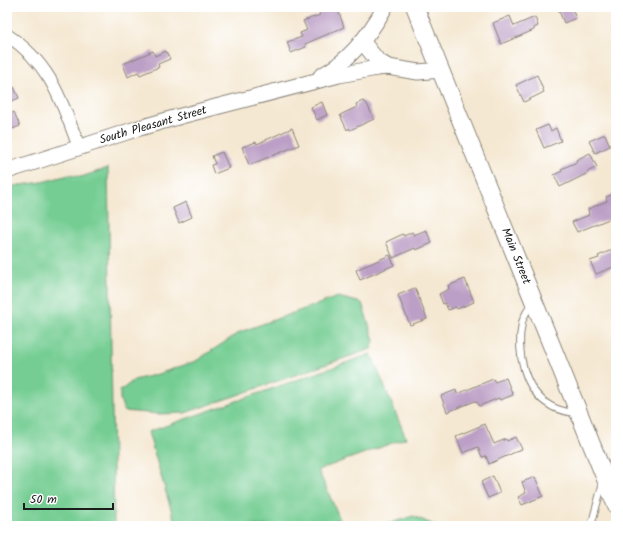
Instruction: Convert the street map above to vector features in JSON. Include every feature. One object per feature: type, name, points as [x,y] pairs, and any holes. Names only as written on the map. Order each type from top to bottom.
[{"type":"main road","name":"Main Street","points":[[415,7],[616,505]]},
{"type":"street","name":"South Pleasant Street","points":[[301,86],[333,69],[362,41],[377,22],[385,7]]},
{"type":"street","points":[[7,35],[40,63],[49,77],[62,103],[79,147]]},
{"type":"street","points":[[362,41],[377,60],[388,67]]},
{"type":"street","name":"South Pleasant Street","points":[[7,171],[181,116],[366,69],[388,67],[418,72],[441,70]]},
{"type":"lane","points":[[533,299],[522,322],[520,343],[522,364],[528,379],[538,397],[551,407],[564,412],[580,415]]},
{"type":"lane","points":[[591,526],[605,476]]},
{"type":"green space","points":[[108,168],[114,526],[7,526],[7,187],[42,182],[69,175],[81,177]]},
{"type":"green space","points":[[338,297],[362,303],[374,341],[371,349],[185,413],[158,414],[124,411],[120,399],[120,391],[134,380],[158,374],[196,361],[240,332]]},
{"type":"green space","points":[[371,354],[406,438],[318,470],[340,519],[321,526],[176,526],[148,432]]},
{"type":"green space","points":[[413,516],[437,526],[381,526]]},
{"type":"building","points":[[327,7],[337,7],[344,27],[305,44],[306,47],[291,53],[287,42],[302,37],[300,33],[307,30],[303,21],[320,15],[318,10]]},
{"type":"building","points":[[571,7],[576,18],[564,23],[559,11]]},
{"type":"building","points":[[510,16],[514,26],[535,17],[538,26],[534,28],[534,30],[501,44],[493,23]]},
{"type":"building","points":[[153,51],[155,56],[166,51],[170,59],[158,64],[159,67],[140,75],[138,72],[128,77],[123,64]]},
{"type":"building","points":[[537,75],[544,92],[524,102],[516,85]]},
{"type":"building","points":[[14,87],[19,98],[7,103],[7,90]]},
{"type":"building","points":[[363,101],[367,104],[374,119],[347,130],[340,115],[357,107],[356,104]]},
{"type":"building","points":[[322,102],[327,115],[317,120],[311,107]]},
{"type":"building","points":[[14,112],[20,126],[7,131],[7,116]]},
{"type":"building","points":[[548,125],[551,131],[556,128],[561,141],[544,148],[536,130]]},
{"type":"building","points":[[292,128],[299,145],[249,165],[242,147],[256,142],[257,144]]},
{"type":"building","points":[[605,134],[610,146],[595,153],[589,141]]},
{"type":"building","points":[[222,152],[229,168],[214,174],[211,165],[215,164],[212,156]]},
{"type":"building","points":[[590,153],[597,167],[560,187],[554,175],[562,171],[561,169],[577,162],[576,160]]},
{"type":"building","points":[[616,193],[616,221],[614,217],[577,232],[572,222],[589,215],[588,209],[607,201],[606,197]]},
{"type":"building","points":[[186,202],[192,217],[179,223],[173,208]]},
{"type":"building","points":[[426,230],[432,243],[416,250],[415,248],[393,258],[386,242],[403,234],[404,236],[412,232],[414,235]]},
{"type":"building","points":[[616,248],[616,266],[596,274],[590,261],[599,258],[598,256]]},
{"type":"building","points":[[390,255],[394,265],[360,280],[356,270]]},
{"type":"building","points":[[465,279],[474,302],[457,309],[456,307],[448,310],[445,303],[443,304],[439,294],[449,289],[448,286]]},
{"type":"building","points":[[415,288],[427,319],[410,325],[398,295]]},
{"type":"building","points":[[506,378],[513,395],[500,400],[499,398],[479,406],[475,401],[447,412],[441,396],[456,390],[457,394],[493,379],[495,382]]},
{"type":"building","points":[[485,424],[494,444],[516,437],[522,449],[489,464],[486,456],[482,457],[478,447],[463,453],[456,436]]},
{"type":"building","points":[[493,476],[500,493],[488,498],[481,482]]},
{"type":"building","points":[[535,477],[543,496],[522,505],[518,497],[526,493],[522,482]]}]
